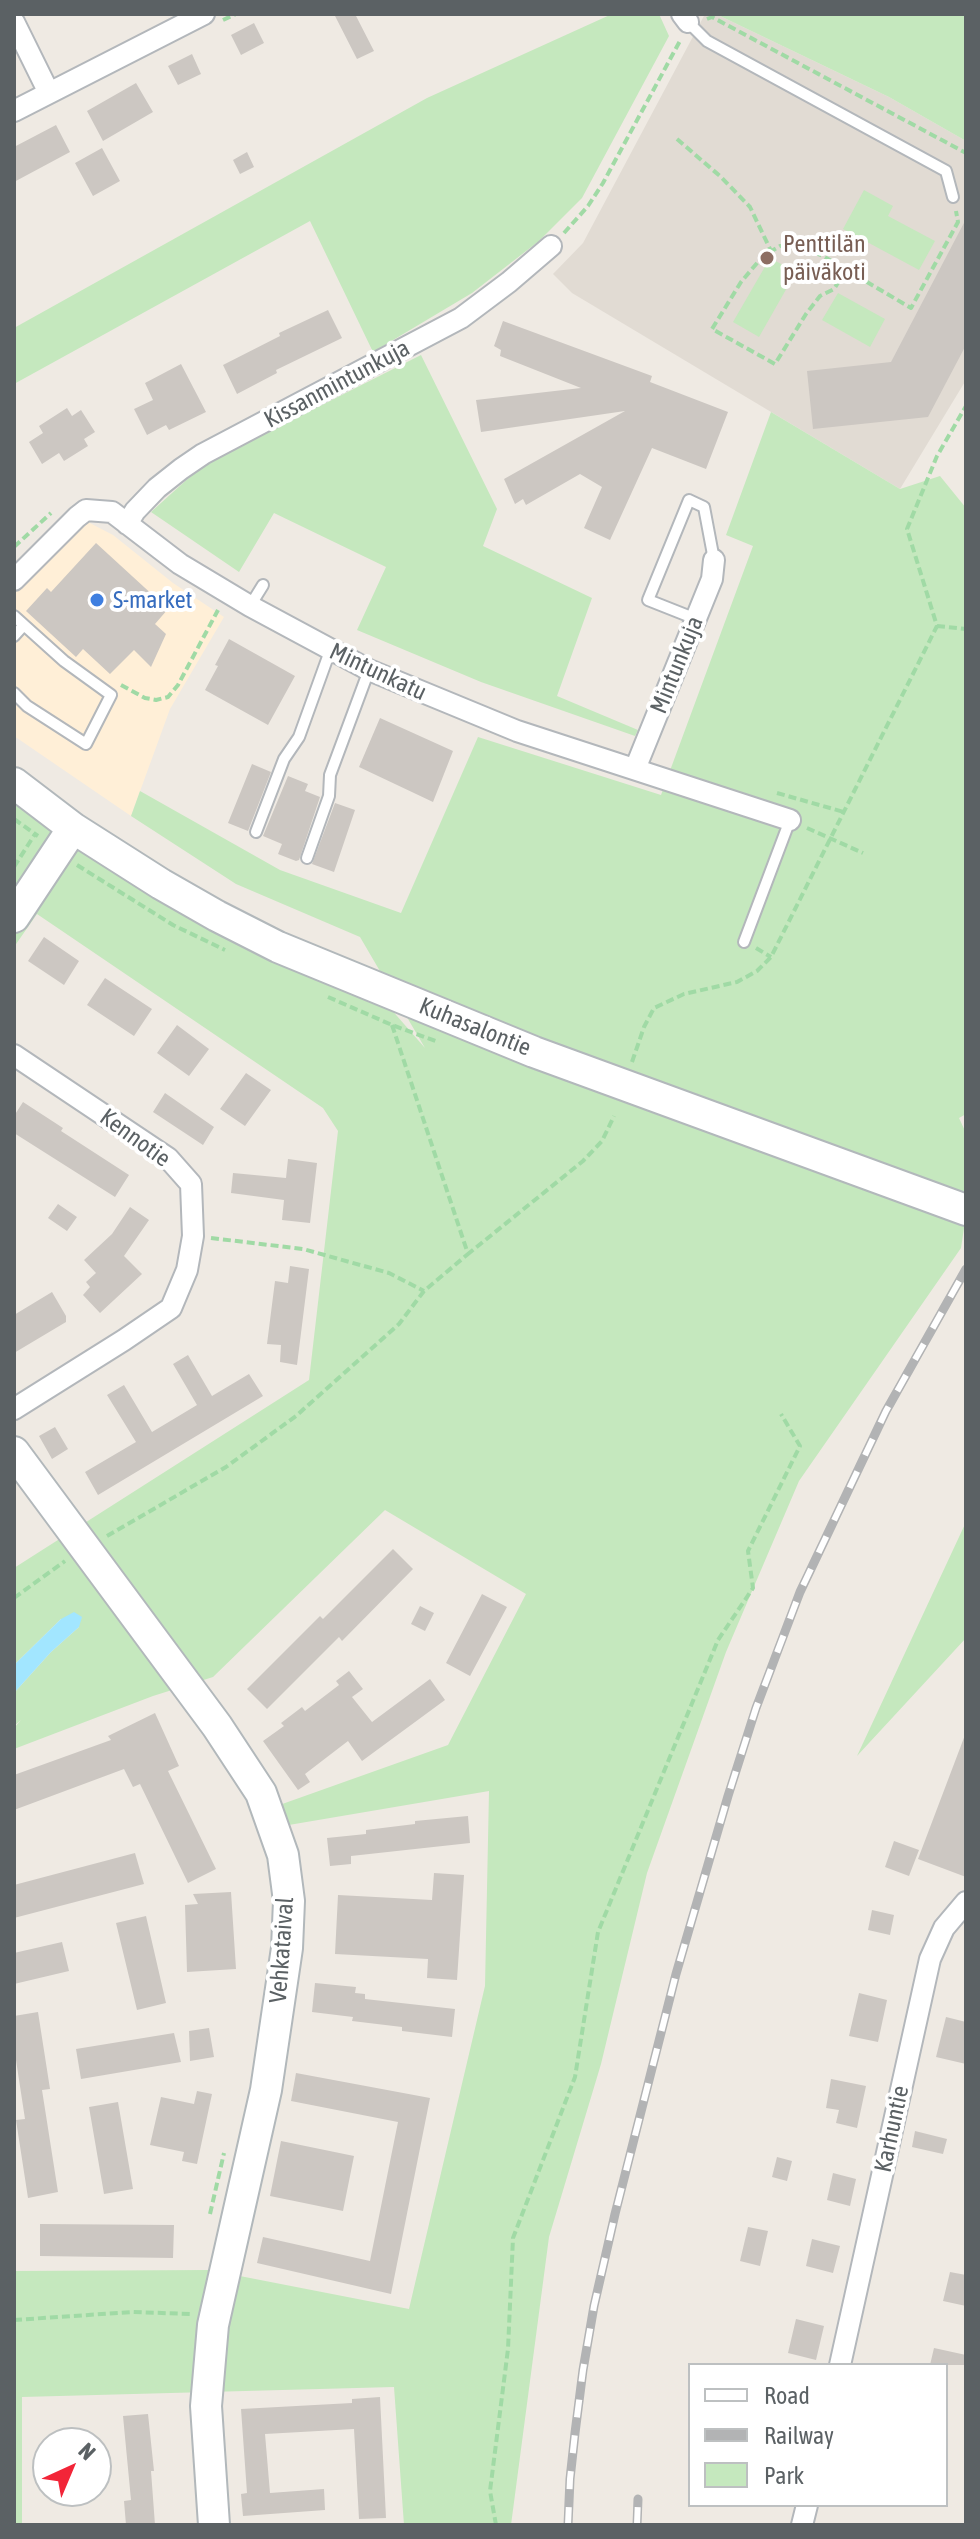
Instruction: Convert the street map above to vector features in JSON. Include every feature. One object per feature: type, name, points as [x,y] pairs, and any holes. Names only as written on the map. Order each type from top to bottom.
[{"type":"street","points":[[14,111],[204,14]]},
{"type":"street","points":[[14,22],[49,93]]},
{"type":"street","name":"Kissanmintunkuja","points":[[127,524],[157,488],[203,454],[461,318],[551,246]]},
{"type":"street","name":"Mintunkatu","points":[[14,580],[86,510],[112,512],[180,564],[330,651],[369,670],[517,731],[790,820]]},
{"type":"street","name":"Mintunkuja","points":[[635,769],[712,579],[714,560]]},
{"type":"street","name":"Kuhasalontie","points":[[14,783],[73,828],[172,890],[278,947],[534,1052],[966,1210]]},
{"type":"street","points":[[14,917],[73,828]]},
{"type":"street","name":"Kennotie","points":[[14,1055],[168,1158],[191,1184],[193,1236],[187,1270],[171,1308],[14,1409]]},
{"type":"street","name":"Vehkataival","points":[[14,1452],[233,1750],[261,1793],[283,1855],[289,1901],[287,1948],[266,2090],[213,2325],[206,2406],[214,2525]]},
{"type":"street","name":"Karhuntie","points":[[840,2363],[930,1959],[944,1928],[966,1902]]},
{"type":"lane","points":[[685,18],[707,41],[946,171],[953,197]]},
{"type":"lane","points":[[696,619],[648,600],[689,500],[704,507],[714,560]]},
{"type":"lane","points":[[250,606],[263,585]]},
{"type":"lane","points":[[14,616],[64,661],[111,695],[86,744],[27,706],[14,693]]},
{"type":"lane","points":[[14,636],[24,625]]},
{"type":"lane","points":[[256,832],[284,759],[299,737],[330,651]]},
{"type":"lane","points":[[307,858],[329,796],[330,775],[369,670]]},
{"type":"lane","points":[[744,942],[790,820]]},
{"type":"path","points":[[551,246],[588,206],[603,183],[685,18],[712,17],[966,153]]},
{"type":"path","points":[[677,139],[750,207],[771,251]]},
{"type":"path","points":[[846,270],[834,289],[820,296],[806,314],[775,364],[712,329],[741,282],[763,256],[780,246],[802,247],[823,256],[911,308],[958,222],[953,197]]},
{"type":"path","points":[[632,1062],[654,1008],[684,994],[737,982],[757,971],[771,957],[937,626],[907,529],[937,456],[966,406]]},
{"type":"path","points":[[119,684],[145,698],[156,700],[168,697],[178,685],[228,593]]},
{"type":"path","points":[[937,626],[966,629]]},
{"type":"path","points":[[771,791],[844,812]]},
{"type":"path","points":[[790,820],[863,853]]},
{"type":"path","points":[[14,867],[35,834]]},
{"type":"path","points":[[392,1025],[468,1254]]},
{"type":"path","points":[[14,1598],[85,1548],[226,1467],[296,1416],[399,1324],[424,1291],[583,1161],[602,1141],[614,1116]]},
{"type":"path","points":[[193,1236],[303,1249],[389,1273],[424,1291]]},
{"type":"path","points":[[496,2525],[490,2491],[508,2349],[513,2238],[575,2077],[598,1932],[718,1640],[753,1588],[748,1551],[800,1446],[781,1414]]},
{"type":"path","points":[[209,2221],[226,2145]]},
{"type":"path","points":[[14,2320],[132,2312],[191,2314]]},
{"type":"shaded area","name":"Penttilän päiväkoti","points":[[705,14],[716,14],[889,97],[966,141],[966,380],[900,489],[572,293],[553,274],[583,243]]},
{"type":"shaded area","points":[[84,520],[113,535],[173,583],[224,617],[170,709],[131,816],[14,736],[14,592]]},
{"type":"green space","points":[[612,14],[659,14],[669,36],[582,198],[539,241],[472,293],[373,352],[310,221],[14,384],[14,328],[427,98]]},
{"type":"green space","points":[[716,14],[966,14],[966,141],[889,97]]},
{"type":"green space","points":[[864,190],[893,206],[888,216],[935,241],[919,270],[843,229]]},
{"type":"green space","points":[[770,258],[796,272],[759,337],[733,322]]},
{"type":"green space","points":[[838,293],[885,319],[870,347],[822,320]]},
{"type":"green space","points":[[421,355],[497,509],[483,546],[592,598],[557,696],[638,730],[635,736],[481,682],[357,630],[386,567],[274,513],[239,572],[151,512],[203,465]]},
{"type":"green space","points":[[771,412],[900,489],[940,476],[966,508],[966,1114],[959,1118],[966,1133],[966,1215],[961,1248],[799,1481],[726,1652],[647,1873],[601,2064],[549,2237],[511,2525],[404,2525],[394,2387],[22,2397],[22,2525],[14,2525],[14,2271],[209,2270],[409,2309],[485,1986],[489,1791],[277,1827],[271,1808],[448,1745],[526,1594],[385,1510],[213,1677],[153,1696],[14,1749],[14,1728],[21,1720],[14,1726],[14,1693],[51,1652],[79,1627],[61,1619],[14,1665],[14,1568],[309,1380],[338,1131],[323,1108],[37,914],[14,947],[14,800],[130,883],[225,936],[390,1008],[425,1048],[360,937],[236,884],[131,816],[140,791],[280,870],[401,913],[478,737],[661,795],[753,546],[726,535]]},
{"type":"green space","points":[[966,1522],[966,1638],[857,1756]]},
{"type":"water","points":[[74,1612],[82,1617],[79,1627],[51,1652],[14,1693],[14,1665],[61,1619]]},
{"type":"building","points":[[334,14],[355,14],[374,51],[357,59]]},
{"type":"building","points":[[254,23],[264,43],[241,55],[231,35]]},
{"type":"building","points":[[192,54],[201,74],[178,85],[168,66]]},
{"type":"building","points":[[136,83],[153,112],[103,141],[87,111]]},
{"type":"building","points":[[56,125],[70,152],[14,182],[14,147]]},
{"type":"building","points":[[102,148],[120,181],[93,196],[75,163]]},
{"type":"building","points":[[247,152],[254,167],[240,174],[233,160]]},
{"type":"building","points":[[966,219],[966,345],[928,417],[813,429],[807,371],[891,362]]},
{"type":"building","points":[[328,310],[342,338],[276,370],[277,373],[237,394],[223,365]]},
{"type":"building","points":[[503,321],[652,376],[650,382],[728,412],[706,469],[652,448],[610,540],[584,528],[602,487],[580,474],[526,505],[523,499],[515,504],[504,479],[625,411],[481,432],[476,400],[581,388],[500,356],[501,350],[494,346]]},
{"type":"building","points":[[181,364],[206,412],[169,430],[166,425],[147,435],[134,409],[153,400],[145,383]]},
{"type":"building","points":[[67,408],[72,416],[81,410],[95,432],[84,439],[88,446],[64,461],[59,453],[42,464],[29,442],[43,433],[39,426]]},
{"type":"building","name":"S-market","points":[[96,543],[168,609],[155,624],[166,634],[151,667],[134,650],[110,674],[83,649],[76,657],[26,611],[47,588],[51,592]]},
{"type":"building","points":[[229,639],[295,676],[268,725],[205,690]]},
{"type":"building","points":[[380,718],[453,751],[433,802],[359,767]]},
{"type":"building","points":[[252,764],[271,772],[248,831],[228,823]]},
{"type":"building","points":[[288,776],[308,784],[305,791],[320,797],[299,860],[296,861],[278,854],[282,844],[263,836]]},
{"type":"building","points":[[335,803],[355,810],[334,872],[312,864]]},
{"type":"building","points":[[44,937],[79,961],[64,985],[28,961]]},
{"type":"building","points":[[105,978],[152,1009],[134,1036],[87,1005]]},
{"type":"building","points":[[177,1025],[209,1049],[189,1076],[157,1053]]},
{"type":"building","points":[[246,1073],[271,1090],[245,1126],[220,1109]]},
{"type":"building","points":[[165,1093],[214,1127],[203,1145],[153,1112]]},
{"type":"building","points":[[23,1102],[129,1175],[115,1197],[14,1133],[14,1116]]},
{"type":"building","points":[[288,1159],[317,1163],[310,1223],[282,1220],[284,1200],[231,1193],[233,1173],[286,1178]]},
{"type":"building","points":[[58,1204],[77,1217],[67,1231],[48,1218]]},
{"type":"building","points":[[130,1207],[149,1220],[124,1256],[142,1274],[100,1313],[83,1295],[90,1287],[86,1282],[96,1273],[84,1260],[112,1234]]},
{"type":"building","points":[[290,1266],[309,1269],[297,1365],[280,1362],[281,1345],[267,1344],[275,1281],[288,1283]]},
{"type":"building","points":[[52,1292],[66,1316],[66,1322],[14,1353],[14,1315]]},
{"type":"building","points":[[188,1355],[212,1396],[249,1374],[263,1396],[98,1495],[85,1472],[136,1442],[107,1395],[124,1385],[152,1432],[197,1405],[173,1364]]},
{"type":"building","points":[[55,1427],[68,1449],[52,1459],[39,1436]]},
{"type":"building","points":[[393,1549],[413,1569],[342,1641],[339,1637],[267,1709],[247,1689]]},
{"type":"building","points":[[482,1594],[507,1607],[470,1676],[446,1663]]},
{"type":"building","points":[[420,1606],[434,1613],[425,1631],[411,1624]]},
{"type":"building","points":[[349,1671],[363,1689],[352,1697],[372,1722],[430,1679],[445,1700],[362,1761],[348,1741],[305,1774],[310,1782],[298,1790],[263,1741],[284,1726],[281,1723],[302,1707],[305,1711],[339,1685],[336,1681]]},
{"type":"building","points":[[155,1713],[179,1766],[168,1771],[216,1869],[188,1883],[140,1784],[133,1787],[124,1769],[14,1810],[14,1775],[111,1740],[108,1736]]},
{"type":"building","points":[[966,1735],[966,1877],[918,1859]]},
{"type":"building","points":[[468,1816],[470,1843],[351,1856],[351,1864],[330,1866],[327,1838],[366,1834],[366,1830],[415,1824],[415,1821]]},
{"type":"building","points":[[894,1841],[919,1850],[909,1876],[885,1867]]},
{"type":"building","points":[[135,1853],[144,1884],[14,1918],[14,1885]]},
{"type":"building","points":[[434,1873],[464,1875],[457,1980],[427,1978],[428,1959],[335,1954],[338,1895],[432,1900]]},
{"type":"building","points":[[231,1892],[236,1969],[187,1972],[185,1905],[198,1904],[193,1894]]},
{"type":"building","points":[[872,1910],[894,1915],[890,1935],[868,1930]]},
{"type":"building","points":[[146,1916],[166,2003],[137,2010],[116,1923]]},
{"type":"building","points":[[62,1942],[69,1971],[14,1984],[14,1953]]},
{"type":"building","points":[[315,1983],[356,1987],[355,1993],[365,1994],[365,1999],[455,2009],[452,2037],[402,2031],[402,2027],[312,2012]]},
{"type":"building","points":[[859,1993],[887,2000],[878,2042],[849,2036]]},
{"type":"building","points":[[38,2012],[50,2089],[42,2090],[58,2192],[28,2198],[16,2120],[25,2119],[14,2047],[14,2016]]},
{"type":"building","points":[[946,2017],[966,2022],[966,2064],[936,2057]]},
{"type":"building","points":[[209,2028],[214,2057],[190,2061],[189,2031]]},
{"type":"building","points":[[174,2033],[181,2062],[81,2079],[76,2049]]},
{"type":"building","points":[[296,2073],[430,2098],[391,2294],[257,2263],[263,2237],[370,2261],[398,2122],[291,2101]]},
{"type":"building","points":[[831,2079],[866,2086],[857,2128],[836,2123],[839,2110],[826,2108]]},
{"type":"building","points":[[197,2091],[212,2094],[197,2164],[182,2161],[184,2152],[150,2145],[161,2097],[194,2104]]},
{"type":"building","points":[[118,2102],[133,2189],[104,2194],[89,2107]]},
{"type":"building","points":[[915,2131],[947,2139],[943,2154],[912,2147]]},
{"type":"building","points":[[281,2141],[354,2156],[343,2211],[270,2196]]},
{"type":"building","points":[[777,2157],[792,2161],[787,2181],[772,2177]]},
{"type":"building","points":[[833,2173],[856,2179],[850,2206],[827,2200]]},
{"type":"building","points":[[40,2224],[174,2225],[173,2258],[40,2256]]},
{"type":"building","points":[[748,2227],[768,2231],[760,2266],[740,2261]]},
{"type":"building","points":[[812,2239],[840,2246],[833,2273],[806,2266]]},
{"type":"building","points":[[950,2272],[966,2275],[966,2306],[943,2301]]},
{"type":"building","points":[[796,2319],[824,2326],[816,2360],[788,2353]]},
{"type":"building","points":[[934,2348],[966,2355],[966,2365],[930,2363]]},
{"type":"building","points":[[380,2397],[386,2518],[359,2519],[354,2429],[265,2434],[270,2493],[324,2489],[325,2510],[243,2516],[241,2494],[247,2493],[241,2409],[352,2403],[352,2399]]},
{"type":"building","points":[[148,2414],[154,2471],[151,2471],[155,2525],[126,2525],[124,2501],[131,2500],[123,2416]]},
{"type":"railway","points":[[568,2525],[575,2433],[594,2306],[676,1974],[728,1796],[756,1708],[800,1592],[886,1411],[966,1269]]},
{"type":"railway","points":[[637,2525],[638,2499]]},
{"type":"place","name":"Penttilän päiväkoti","points":[[767,258]]},
{"type":"place","name":"S-market","points":[[97,600]]}]
